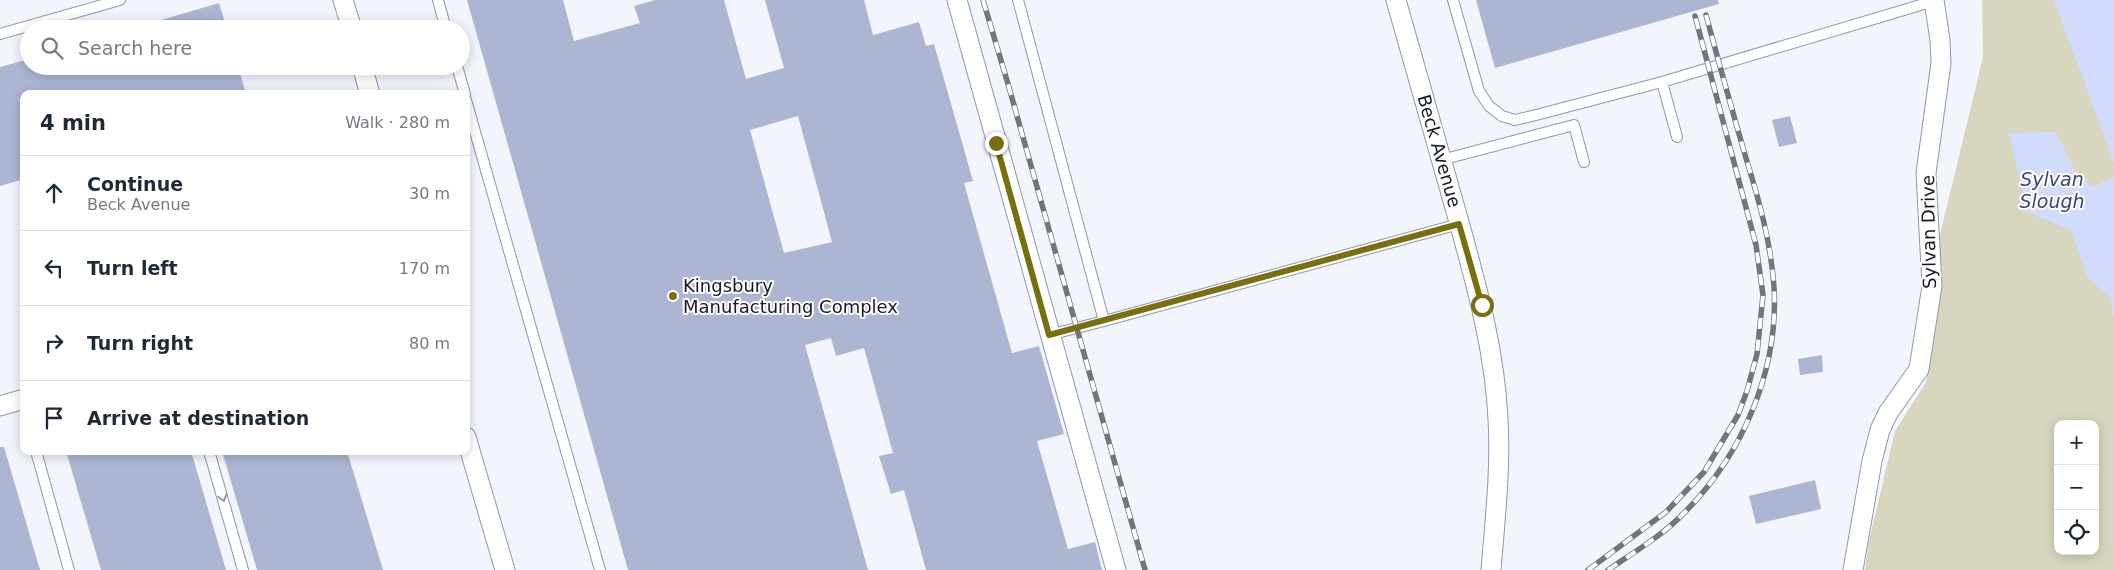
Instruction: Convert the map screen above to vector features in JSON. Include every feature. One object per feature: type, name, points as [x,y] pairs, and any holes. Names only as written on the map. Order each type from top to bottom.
[{"type":"street","points":[[343,0],[349,20]]},
{"type":"street","points":[[957,0],[1116,570]]},
{"type":"street","name":"Beck Avenue","points":[[1396,0],[1482,305],[1494,375],[1498,418],[1496,506],[1491,570]]},
{"type":"street","name":"Sylvan Drive","points":[[1853,570],[1872,461],[1880,430],[1888,413],[1919,369],[1932,286],[1926,173],[1941,63],[1940,40],[1934,1]]},
{"type":"street","points":[[365,75],[369,90]]},
{"type":"street","points":[[0,406],[20,403]]},
{"type":"street","points":[[470,451],[505,570]]},
{"type":"lane","points":[[49,20],[120,0]]},
{"type":"lane","points":[[438,0],[444,20]]},
{"type":"lane","points":[[1018,0],[1104,321]]},
{"type":"lane","points":[[1453,0],[1479,91],[1489,106],[1502,116],[1515,120],[1662,82],[1934,1]]},
{"type":"lane","points":[[0,34],[20,28]]},
{"type":"lane","points":[[460,75],[464,90]]},
{"type":"lane","points":[[1662,82],[1676,136]]},
{"type":"lane","points":[[470,114],[600,570]]},
{"type":"lane","points":[[1441,160],[1574,125],[1584,162]]},
{"type":"lane","points":[[1049,335],[1459,224]]},
{"type":"lane","points":[[37,455],[69,570]]},
{"type":"lane","points":[[210,455],[243,570]]},
{"type":"shaded area","points":[[1982,0],[2096,0],[2114,61],[2114,570],[1865,570],[1869,541],[1895,431],[1926,382],[1941,286],[1939,239],[1983,57]]},
{"type":"water","name":"Sylvan Slough","points":[[2054,0],[2114,0],[2114,163]]},
{"type":"water","name":"Sylvan Slough","points":[[2056,132],[2080,180],[2094,186],[2114,177],[2114,319],[2110,297],[2088,278],[2071,230],[2027,212],[2009,133]]},
{"type":"building","name":"Kingsbury Manufacturing Complex","points":[[467,0],[563,0],[574,41],[640,23],[634,6],[655,0],[724,0],[746,79],[784,68],[765,0],[864,0],[873,35],[919,22],[926,46],[934,44],[973,181],[964,183],[1012,353],[1039,346],[1064,434],[1037,441],[1068,549],[1095,542],[1102,570],[926,570],[904,490],[891,494],[879,456],[893,453],[864,348],[836,356],[831,338],[805,345],[868,570],[628,570]],"holes":[[[798,116],[832,242],[784,253],[750,130]]]},
{"type":"building","points":[[1476,0],[1718,0],[1719,4],[1495,68]]},
{"type":"building","points":[[219,3],[224,20],[161,20]]},
{"type":"building","points":[[20,61],[20,75],[241,75],[245,90],[20,90],[20,180],[0,186],[0,67]]},
{"type":"building","points":[[1790,116],[1797,143],[1779,147],[1772,120]]},
{"type":"building","points":[[1822,355],[1823,372],[1800,375],[1798,359]]},
{"type":"building","points":[[0,447],[4,447],[40,570],[0,570]]},
{"type":"building","points":[[67,455],[192,455],[226,570],[101,570]]},
{"type":"building","points":[[223,455],[348,455],[383,570],[257,570]]},
{"type":"building","points":[[1815,480],[1821,509],[1756,524],[1749,496]]},
{"type":"railway","points":[[983,0],[1145,570]]},
{"type":"railway","points":[[1608,570],[1666,529],[1705,490],[1723,465],[1753,410],[1770,350],[1774,318],[1774,287],[1764,222],[1706,15]]},
{"type":"railway","points":[[1588,570],[1666,512],[1704,472],[1738,415],[1757,354],[1763,295],[1756,245],[1695,16]]},
{"type":"place","name":"Kingsbury Manufacturing Complex","points":[[673,296]]},
{"type":"route","points":[[996,143],[1049,335],[1459,224],[1482,305]]}]
